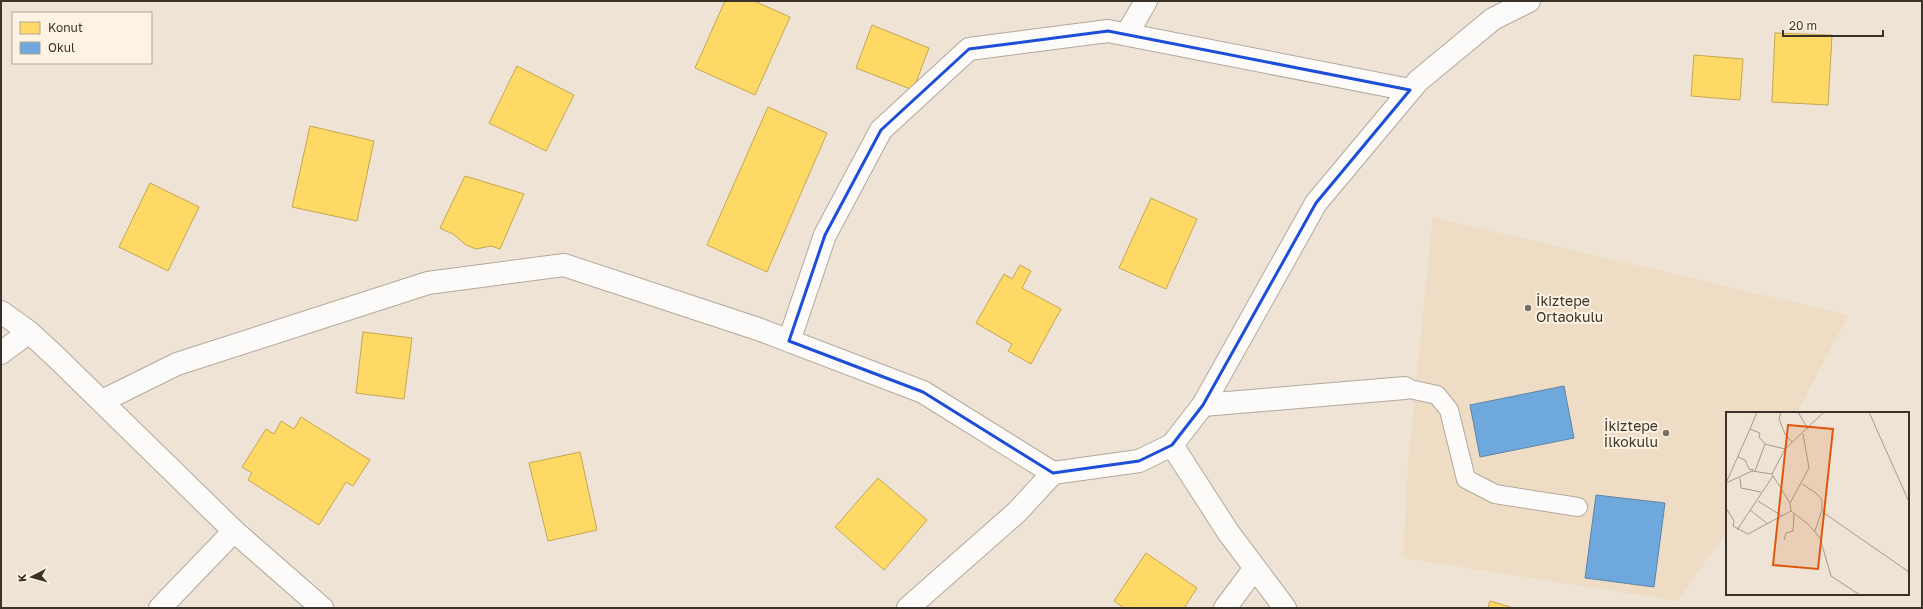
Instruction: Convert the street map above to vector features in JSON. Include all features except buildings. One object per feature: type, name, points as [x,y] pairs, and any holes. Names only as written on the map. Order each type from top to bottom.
[{"type":"street","points":[[1127,34],[1146,1]]},
{"type":"street","points":[[908,608],[1017,512],[1053,473],[1139,461],[1172,445],[1203,405],[1316,203],[1418,81],[1493,19],[1529,1]]},
{"type":"street","points":[[790,341],[825,234],[881,130],[969,49],[1108,31],[1410,90]]},
{"type":"street","points":[[102,401],[178,364],[428,283],[564,265],[758,329],[923,392],[1053,473]]},
{"type":"street","points":[[1,312],[29,332],[102,401],[234,531],[322,608]]},
{"type":"street","points":[[1,353],[29,332]]},
{"type":"street","points":[[1203,405],[1406,388]]},
{"type":"street","points":[[1172,445],[1228,532],[1285,608]]},
{"type":"street","points":[[160,608],[234,531]]},
{"type":"street","points":[[1225,608],[1255,568]]},
{"type":"lane","points":[[1406,388],[1438,395],[1449,410],[1466,479],[1495,494],[1578,506]]},
{"type":"highlighted area","points":[[1108,31],[1410,90],[1316,203],[1203,405],[1172,445],[1139,461],[1053,473],[923,392],[789,341],[825,235],[881,130],[969,49]]},
{"type":"shaded area","name":"İkiztepe İlkokulu","points":[[1433,217],[1848,315],[1798,412],[1726,412],[1726,532],[1678,601],[1403,558],[1408,464]]},
{"type":"place","name":"İkiztepe Ortaokulu","points":[[1528,308]]},
{"type":"place","name":"İkiztepe İlkokulu","points":[[1666,433]]}]
